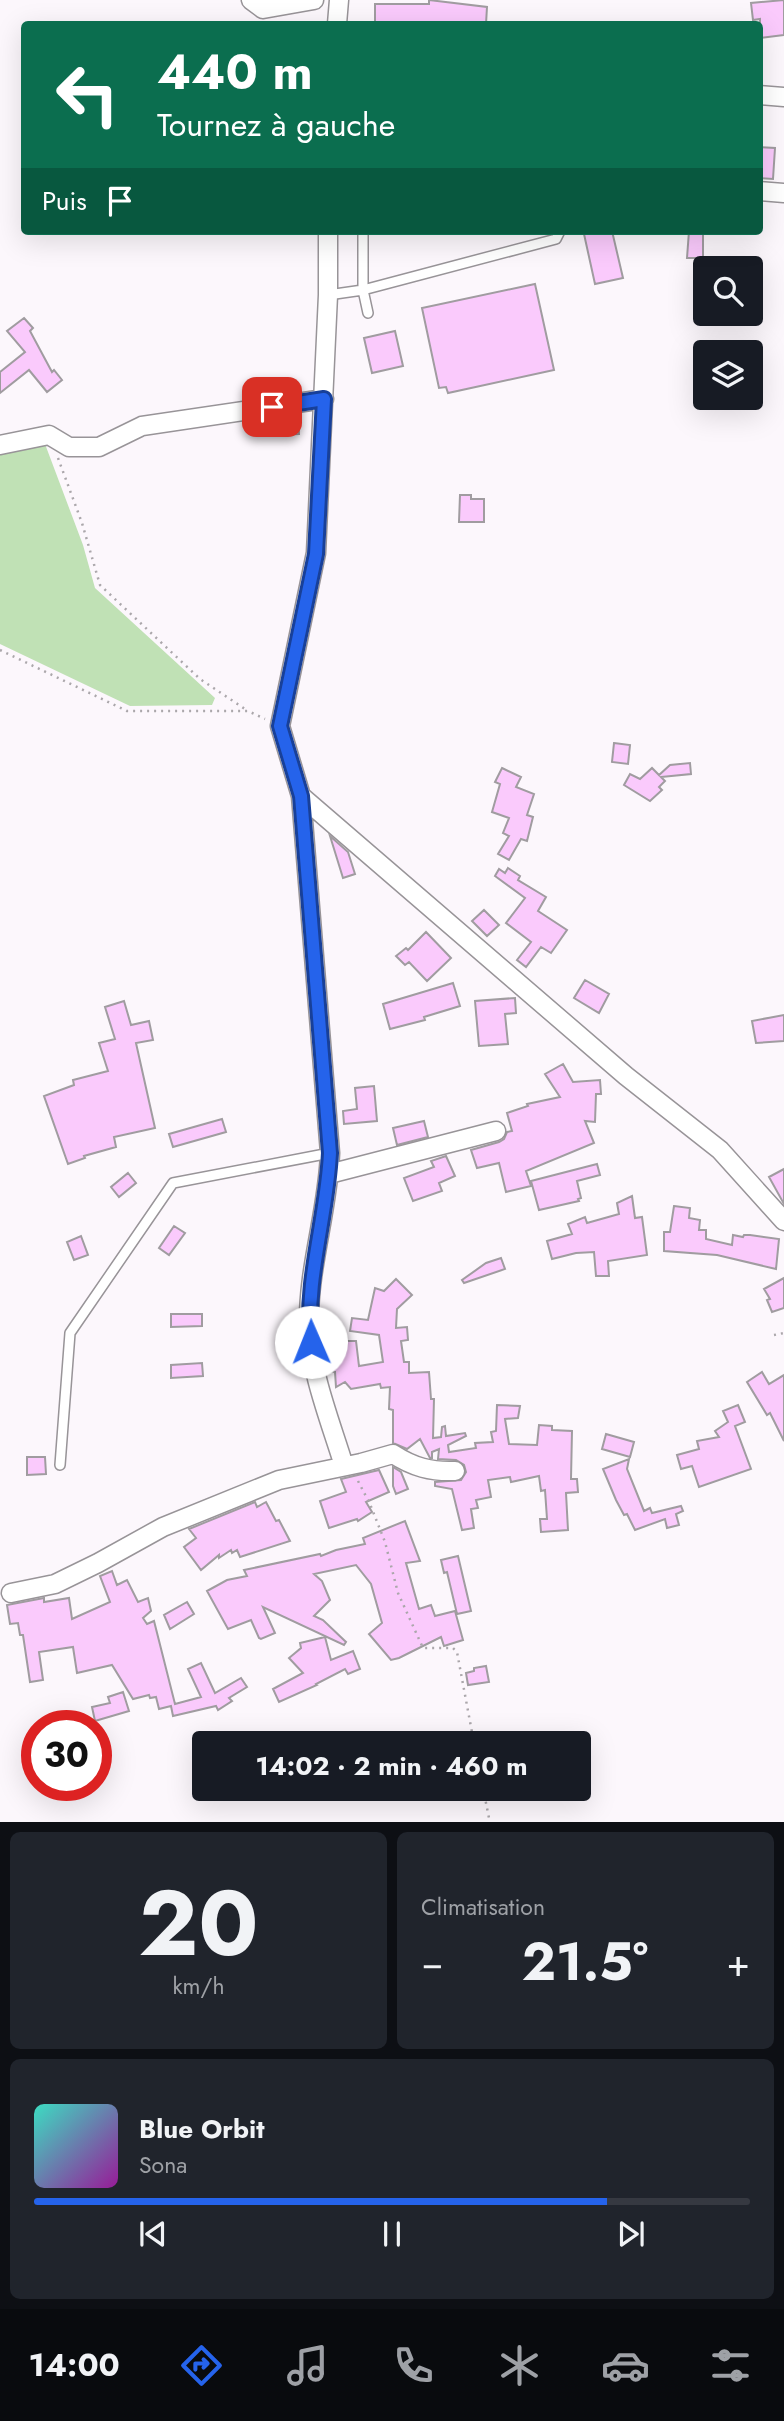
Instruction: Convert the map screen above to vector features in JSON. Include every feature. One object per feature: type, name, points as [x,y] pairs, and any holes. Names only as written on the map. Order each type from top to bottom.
[{"type":"street","points":[[251,0],[262,9],[314,0]]},
{"type":"street","points":[[337,21],[338,0]]},
{"type":"street","points":[[763,95],[784,97]]},
{"type":"street","points":[[763,191],[784,193]]},
{"type":"street","points":[[328,235],[328,295],[316,554],[280,726],[301,796],[330,1153],[312,1280],[309,1324],[312,1361],[344,1466]]},
{"type":"street","points":[[0,445],[49,435],[69,447],[99,447],[142,426],[324,399]]},
{"type":"street","points":[[301,796],[626,1076],[720,1150],[784,1221]]},
{"type":"street","points":[[329,1174],[496,1131]]},
{"type":"street","points":[[11,1593],[55,1584],[163,1527],[279,1480],[393,1454],[409,1464],[425,1469],[456,1471]]},
{"type":"lane","points":[[363,235],[363,290],[368,313]]},
{"type":"lane","points":[[328,295],[363,290],[556,239],[558,235]]},
{"type":"lane","points":[[60,1465],[70,1333],[173,1182],[330,1153]]},
{"type":"path","points":[[49,435],[82,523],[100,585],[200,679],[248,711],[280,726]]},
{"type":"path","points":[[0,650],[127,711],[248,711]]},
{"type":"path","points":[[774,1335],[784,1333]]},
{"type":"path","points":[[344,1466],[354,1474],[370,1504],[385,1542],[398,1593],[423,1648],[453,1648],[457,1653],[472,1731]]},
{"type":"path","points":[[486,1801],[490,1822]]},
{"type":"green space","points":[[45,444],[83,545],[95,588],[215,698],[212,705],[130,706],[0,644],[0,452]]},
{"type":"building","points":[[429,0],[487,7],[486,21],[375,21],[375,4],[429,4]]},
{"type":"building","points":[[784,0],[784,35],[763,38],[763,21],[753,20],[751,3]]},
{"type":"building","points":[[763,147],[775,148],[773,179],[763,178]]},
{"type":"building","points":[[584,235],[613,235],[623,278],[595,284]]},
{"type":"building","points":[[689,235],[703,235],[703,256],[687,258]]},
{"type":"building","points":[[535,284],[554,370],[448,393],[446,387],[439,388],[422,308]]},
{"type":"building","points":[[24,318],[33,328],[30,331],[52,372],[54,370],[62,380],[47,392],[29,370],[0,393],[0,372],[25,352],[7,331]]},
{"type":"building","points":[[395,331],[403,366],[372,373],[364,338]]},
{"type":"building","points":[[298,414],[299,434],[276,435],[275,418]]},
{"type":"building","points":[[460,495],[471,495],[471,499],[484,499],[484,522],[459,522]]},
{"type":"building","points":[[614,743],[630,745],[628,764],[612,762]]},
{"type":"building","points":[[690,763],[691,774],[661,777],[665,781],[659,787],[662,790],[650,801],[624,785],[630,774],[640,779],[652,768],[659,775],[670,765]]},
{"type":"building","points":[[502,768],[521,777],[516,787],[534,794],[527,815],[533,817],[527,841],[521,839],[509,860],[498,854],[509,836],[503,833],[509,818],[492,812],[500,784],[495,782]]},
{"type":"building","points":[[330,836],[348,852],[355,874],[343,878]]},
{"type":"building","points":[[508,868],[520,876],[518,880],[546,897],[538,911],[567,930],[551,953],[541,947],[526,967],[517,960],[531,942],[506,923],[525,898],[495,876],[499,869],[505,873]]},
{"type":"building","points":[[484,910],[499,925],[487,936],[472,921]]},
{"type":"building","points":[[426,932],[451,958],[427,981],[409,962],[405,965],[396,956],[406,948],[408,950]]},
{"type":"building","points":[[585,980],[609,994],[599,1013],[574,998]]},
{"type":"building","points":[[453,983],[460,1006],[424,1017],[425,1020],[390,1029],[383,1004]]},
{"type":"building","points":[[515,998],[516,1013],[505,1014],[508,1044],[479,1046],[475,1001]]},
{"type":"building","points":[[124,1001],[131,1025],[149,1021],[153,1040],[136,1043],[155,1128],[114,1137],[116,1147],[84,1156],[85,1158],[68,1164],[44,1096],[74,1085],[73,1080],[108,1071],[99,1043],[115,1039],[105,1007]]},
{"type":"building","points":[[784,1015],[784,1041],[756,1043],[752,1021]]},
{"type":"building","points":[[563,1064],[573,1082],[600,1080],[601,1094],[596,1094],[595,1122],[585,1121],[594,1143],[526,1171],[531,1186],[506,1192],[499,1163],[477,1168],[471,1150],[499,1142],[507,1132],[512,1131],[507,1113],[528,1106],[527,1104],[560,1097],[545,1074]]},
{"type":"building","points":[[374,1086],[377,1121],[344,1124],[343,1111],[357,1109],[355,1088]]},
{"type":"building","points":[[222,1119],[226,1132],[173,1147],[169,1134]]},
{"type":"building","points":[[424,1121],[428,1137],[397,1145],[393,1128]]},
{"type":"building","points":[[446,1156],[455,1176],[439,1183],[442,1191],[413,1201],[404,1178],[434,1167],[431,1161]]},
{"type":"building","points":[[597,1164],[600,1175],[577,1181],[581,1198],[579,1201],[539,1210],[531,1181]]},
{"type":"building","points":[[784,1169],[784,1204],[769,1177]]},
{"type":"building","points":[[128,1173],[136,1183],[119,1197],[111,1187]]},
{"type":"building","points":[[632,1196],[635,1218],[642,1217],[647,1255],[608,1261],[609,1276],[596,1276],[594,1252],[552,1259],[547,1241],[572,1234],[568,1224],[585,1217],[587,1223],[619,1214],[617,1203]]},
{"type":"building","points":[[674,1206],[690,1208],[689,1218],[700,1220],[699,1230],[706,1230],[706,1239],[732,1245],[733,1235],[779,1239],[776,1269],[717,1255],[664,1251],[664,1232],[670,1232]]},
{"type":"building","points":[[174,1226],[185,1233],[169,1255],[159,1248]]},
{"type":"building","points":[[81,1236],[88,1255],[74,1260],[67,1242]]},
{"type":"building","points":[[501,1258],[505,1269],[464,1283],[462,1280],[486,1263]]},
{"type":"building","points":[[784,1278],[784,1308],[772,1312],[767,1300],[770,1299],[764,1289]]},
{"type":"building","points":[[396,1279],[412,1295],[397,1309],[396,1328],[407,1327],[408,1340],[401,1341],[404,1362],[409,1362],[409,1373],[429,1372],[431,1399],[434,1399],[433,1438],[441,1437],[442,1427],[445,1426],[446,1436],[465,1433],[466,1436],[448,1445],[449,1452],[476,1448],[475,1443],[493,1442],[491,1432],[496,1431],[497,1405],[520,1406],[518,1418],[505,1419],[509,1444],[537,1445],[539,1425],[552,1426],[552,1430],[572,1431],[571,1479],[577,1479],[578,1492],[566,1493],[568,1530],[541,1532],[540,1519],[547,1519],[545,1490],[541,1491],[539,1476],[511,1482],[510,1477],[488,1480],[491,1497],[476,1500],[478,1508],[471,1509],[474,1528],[462,1530],[452,1489],[435,1486],[435,1482],[461,1480],[466,1472],[464,1465],[456,1460],[438,1459],[439,1449],[432,1452],[430,1458],[420,1439],[407,1449],[393,1443],[393,1410],[389,1409],[390,1387],[381,1388],[380,1384],[351,1389],[345,1382],[336,1387],[335,1372],[327,1371],[327,1341],[356,1341],[359,1366],[383,1362],[379,1335],[350,1331],[352,1318],[368,1320],[375,1288],[384,1291]]},
{"type":"building","points":[[171,1314],[202,1314],[202,1326],[171,1327]]},
{"type":"building","points":[[202,1363],[203,1376],[171,1378],[171,1365]]},
{"type":"building","points":[[762,1372],[769,1384],[784,1375],[784,1441],[770,1413],[767,1415],[747,1382]]},
{"type":"building","points":[[738,1405],[745,1422],[735,1426],[751,1469],[699,1487],[692,1466],[681,1469],[677,1455],[699,1449],[697,1441],[719,1437],[715,1431],[728,1422],[723,1411]]},
{"type":"building","points":[[606,1434],[634,1442],[630,1457],[602,1449]]},
{"type":"building","points":[[27,1457],[45,1457],[46,1474],[27,1475]]},
{"type":"building","points":[[629,1459],[627,1469],[644,1511],[650,1508],[652,1513],[681,1506],[683,1511],[676,1514],[679,1525],[667,1528],[665,1519],[635,1530],[616,1500],[603,1469]]},
{"type":"building","points":[[393,1467],[401,1472],[408,1489],[396,1494],[393,1486]]},
{"type":"building","points":[[379,1470],[389,1492],[366,1502],[372,1512],[358,1521],[357,1519],[329,1528],[320,1501],[346,1492],[341,1479]]},
{"type":"building","points":[[255,1502],[257,1507],[266,1502],[290,1541],[240,1557],[237,1550],[232,1553],[231,1550],[219,1558],[219,1555],[201,1570],[184,1547],[196,1538],[189,1529]]},
{"type":"building","points":[[405,1521],[420,1561],[406,1563],[419,1609],[431,1605],[435,1616],[455,1611],[463,1640],[444,1646],[441,1637],[391,1660],[369,1634],[382,1623],[371,1584],[356,1565],[314,1574],[322,1581],[330,1600],[314,1616],[323,1620],[346,1642],[344,1645],[263,1607],[275,1633],[259,1638],[251,1620],[228,1629],[207,1591],[227,1580],[247,1576],[244,1570],[320,1554],[321,1556],[365,1544],[363,1538]]},
{"type":"building","points":[[458,1556],[471,1611],[457,1614],[447,1572],[444,1573],[441,1560]]},
{"type":"building","points":[[112,1571],[117,1585],[127,1580],[138,1602],[148,1598],[151,1611],[143,1618],[147,1624],[154,1621],[175,1704],[201,1697],[188,1669],[201,1663],[215,1693],[241,1678],[247,1687],[229,1698],[232,1701],[218,1710],[216,1706],[173,1716],[171,1706],[159,1709],[156,1697],[150,1698],[149,1695],[133,1699],[112,1665],[77,1673],[73,1647],[39,1652],[43,1680],[30,1682],[23,1635],[20,1635],[18,1623],[10,1624],[7,1605],[44,1598],[44,1602],[69,1598],[72,1619],[110,1602],[100,1576]]},
{"type":"building","points":[[187,1602],[194,1614],[170,1629],[164,1615]]},
{"type":"building","points":[[325,1637],[331,1660],[353,1651],[360,1669],[348,1674],[345,1669],[279,1702],[273,1689],[303,1673],[289,1658],[301,1648],[300,1643]]},
{"type":"building","points":[[486,1666],[489,1682],[468,1685],[466,1673]]},
{"type":"building","points":[[123,1692],[129,1711],[112,1716],[112,1710],[93,1710],[92,1707],[110,1703],[108,1697]]},
{"type":"route","points":[[272,407],[324,399],[316,554],[280,726],[301,796],[330,1153],[312,1280],[309,1324],[311,1342]]}]
